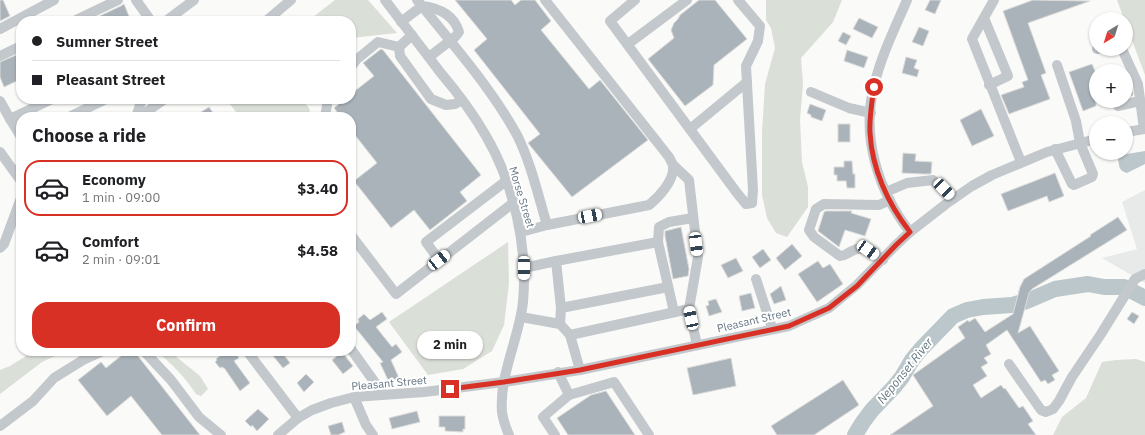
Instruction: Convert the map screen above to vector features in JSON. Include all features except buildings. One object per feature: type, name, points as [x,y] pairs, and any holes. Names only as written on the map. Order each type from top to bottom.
[{"type":"street","points":[[24,16],[54,0]]},
{"type":"street","points":[[84,16],[118,0]]},
{"type":"street","points":[[136,0],[148,16]]},
{"type":"street","points":[[173,16],[194,0]]},
{"type":"street","points":[[272,16],[291,0]]},
{"type":"street","name":"Morse Street","points":[[384,0],[462,100],[487,137],[506,181],[513,203],[521,232],[524,268],[521,317],[504,382],[502,401],[502,413],[509,435]]},
{"type":"street","points":[[545,0],[669,157],[673,165],[689,180],[698,257],[689,308],[697,345]]},
{"type":"street","points":[[635,0],[610,20],[746,204],[752,203],[753,190],[746,66],[758,40],[760,26],[738,0]]},
{"type":"street","points":[[628,44],[686,0]]},
{"type":"street","points":[[907,0],[882,58],[874,87],[870,113],[870,134],[874,159],[888,196],[898,217],[910,232]]},
{"type":"street","points":[[994,0],[972,39],[989,85],[1021,162]]},
{"type":"street","points":[[401,22],[420,3]]},
{"type":"street","points":[[420,3],[491,92],[517,136],[532,170],[547,225]]},
{"type":"street","points":[[420,3],[442,11],[450,17],[457,26],[459,32],[450,42],[429,57]]},
{"type":"street","points":[[984,18],[1008,76],[989,85]]},
{"type":"street","points":[[0,29],[16,20]]},
{"type":"street","points":[[399,46],[412,35]]},
{"type":"street","points":[[356,60],[378,42],[399,46]]},
{"type":"street","points":[[399,46],[400,56],[432,98],[446,105],[455,104],[462,100]]},
{"type":"street","points":[[0,56],[16,48]]},
{"type":"street","points":[[1125,56],[1138,84],[1145,129],[1133,131]]},
{"type":"street","points":[[1055,150],[1070,183],[1074,185],[1090,179],[1093,174],[1080,143],[1076,121],[1057,65]]},
{"type":"street","points":[[690,129],[748,82]]},
{"type":"street","points":[[810,92],[849,108],[870,113]]},
{"type":"street","points":[[0,101],[16,129]]},
{"type":"street","points":[[1133,103],[1140,101]]},
{"type":"street","points":[[25,112],[42,104]]},
{"type":"street","points":[[80,112],[96,104]]},
{"type":"street","points":[[146,112],[158,104]]},
{"type":"street","points":[[10,119],[16,116]]},
{"type":"street","name":"Pleasant Street","points":[[278,435],[298,418],[312,410],[354,397],[424,392],[504,382],[558,372],[580,370],[772,328],[789,326],[829,308],[857,286],[910,232],[953,199],[992,175],[1021,162],[1055,150],[1089,141]]},
{"type":"street","points":[[0,152],[16,174]]},
{"type":"street","points":[[521,232],[547,225],[649,205],[658,198],[667,186],[672,173],[673,165]]},
{"type":"street","points":[[883,260],[868,250],[862,248],[853,250],[844,256],[840,256],[814,237],[810,230],[816,209],[824,204],[878,205],[907,183],[933,180],[953,199]]},
{"type":"street","points":[[439,260],[426,242],[506,181]]},
{"type":"street","points":[[356,242],[396,294],[513,203]]},
{"type":"street","points":[[0,248],[4,244],[16,212]]},
{"type":"street","points":[[674,312],[658,242],[658,227],[669,222],[693,218]]},
{"type":"street","points":[[524,268],[658,242]]},
{"type":"street","points":[[556,261],[561,308],[560,324]]},
{"type":"street","points":[[1009,364],[1041,410],[1046,412],[1053,409],[1135,279],[1145,274]]},
{"type":"street","points":[[756,279],[772,328]]},
{"type":"street","points":[[561,308],[668,287]]},
{"type":"street","points":[[570,335],[689,308]]},
{"type":"street","points":[[521,317],[560,324],[570,335],[580,370]]},
{"type":"street","points":[[0,426],[33,400],[54,378],[91,356]]},
{"type":"street","points":[[149,356],[171,380],[199,416],[221,435]]},
{"type":"street","points":[[251,356],[298,418]]},
{"type":"street","points":[[356,356],[383,394]]},
{"type":"street","points":[[558,372],[569,395]]},
{"type":"street","points":[[555,435],[543,417],[569,395],[614,382],[649,435]]},
{"type":"street","points":[[354,397],[366,425],[373,435]]},
{"type":"shaded area","points":[[335,0],[368,0],[397,33],[356,37],[356,16],[314,16]]},
{"type":"shaded area","points":[[766,0],[842,0],[833,22],[801,58],[803,84],[800,120],[802,162],[808,187],[808,207],[787,237],[776,233],[767,218],[762,195],[762,132],[765,84],[775,48],[771,28],[766,20]]},
{"type":"shaded area","points":[[1117,0],[1145,0],[1145,75],[1133,43],[1133,12],[1121,12]]},
{"type":"shaded area","points":[[230,104],[306,104],[310,112],[236,112]]},
{"type":"shaded area","points":[[1145,151],[1145,164],[1127,173],[1124,172],[1119,166],[1118,160],[1133,160],[1133,153]]},
{"type":"shaded area","points":[[1145,190],[1145,283],[1102,258],[1137,249],[1122,202]]},
{"type":"shaded area","points":[[508,242],[509,283],[504,325],[492,351],[463,369],[428,375],[389,322]]},
{"type":"shaded area","points":[[26,356],[55,356],[42,362],[0,394],[0,370],[10,366]]},
{"type":"shaded area","points":[[162,356],[175,356],[200,376],[208,389],[201,396],[196,394],[178,371]]},
{"type":"shaded area","points":[[1136,359],[1145,362],[1145,435],[1053,435],[1062,417],[1086,398],[1102,362]]},
{"type":"waterway","name":"Neponset River","points":[[855,435],[872,410],[902,377],[912,360],[921,349],[953,316],[967,310],[983,307],[1012,305],[1027,301],[1055,289],[1088,284],[1104,287],[1124,287],[1145,298]]},
{"type":"route","points":[[450,389],[504,382],[558,372],[580,370],[764,331],[772,328],[789,326],[829,308],[857,286],[910,232],[898,217],[882,185],[874,159],[870,134],[870,115],[874,87]]}]
